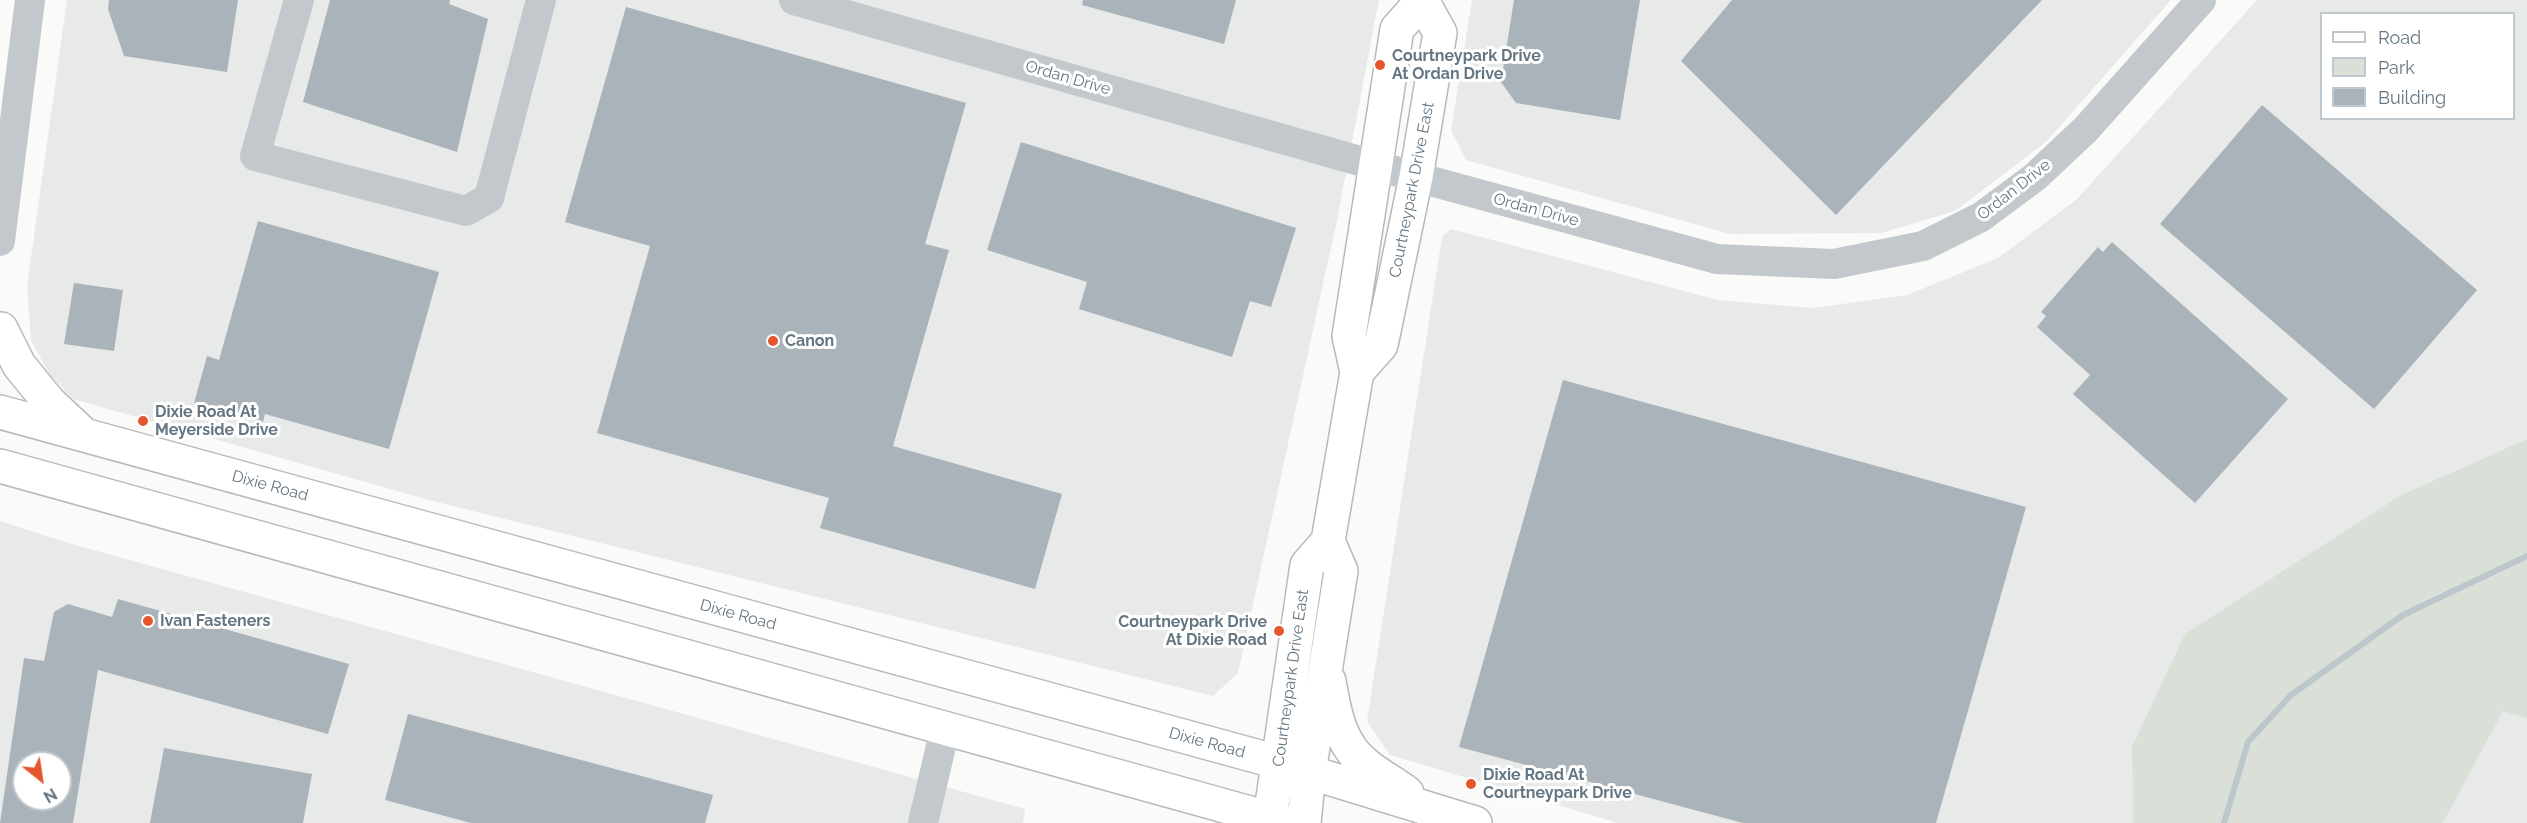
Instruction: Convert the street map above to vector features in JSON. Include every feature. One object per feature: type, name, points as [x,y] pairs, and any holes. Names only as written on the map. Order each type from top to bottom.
[{"type":"main road","name":"Courtneypark Drive East","points":[[1304,823],[1294,767],[1290,694],[1307,565],[1328,542],[1357,372],[1349,336],[1397,29],[1423,1],[1440,33],[1416,177],[1381,345],[1357,372]]},
{"type":"main road","points":[[0,329],[19,365],[49,402],[84,435]]},
{"type":"main road","name":"Dixie Road","points":[[0,412],[1294,767],[1475,823]]},
{"type":"main road","points":[[0,466],[1275,821]]},
{"type":"main road","name":"Courtneypark Drive East","points":[[1275,821],[1326,668],[1341,571],[1328,542]]},
{"type":"main road","points":[[1326,668],[1336,716],[1351,750],[1371,768],[1435,812]]},
{"type":"main road","points":[[1203,743],[1245,736],[1265,728],[1280,712],[1290,694]]},
{"type":"main road","points":[[1183,796],[1212,823]]},
{"type":"street","points":[[0,241],[30,0]]},
{"type":"street","points":[[299,0],[255,156],[466,211],[489,198],[541,0]]},
{"type":"street","name":"Ordan Drive","points":[[794,0],[1376,166],[1717,259],[1834,264],[1923,246],[1980,218],[2036,177],[2086,129],[2201,0]]},
{"type":"street","points":[[923,823],[945,729]]},
{"type":"shaded area","points":[[67,0],[1379,0],[1337,220],[1238,673],[1213,696],[429,500],[73,399],[49,374],[31,340],[27,286]]},
{"type":"shaded area","points":[[1472,0],[2171,0],[2046,142],[1955,211],[1881,233],[1730,234],[1466,160],[1451,130]]},
{"type":"shaded area","points":[[2257,0],[2527,0],[2527,439],[2403,494],[2132,747],[2133,823],[1618,823],[1390,755],[1367,721],[1442,237],[1451,229],[1718,300],[1813,308],[1907,295],[1998,258],[2077,199]]},
{"type":"shaded area","points":[[0,521],[65,542],[1025,809],[1023,823],[0,823]]},
{"type":"shaded area","points":[[2503,710],[2527,718],[2527,823],[2443,823]]},
{"type":"green space","points":[[2527,439],[2527,718],[2503,711],[2443,823],[2133,823],[2132,747],[2185,634],[2403,494]]},
{"type":"building","points":[[109,0],[238,0],[227,72],[124,56],[108,9]]},
{"type":"building","points":[[330,0],[450,0],[449,4],[488,19],[457,152],[303,102]]},
{"type":"building","points":[[1083,0],[1236,0],[1224,44],[1082,5]]},
{"type":"building","points":[[1514,0],[1640,0],[1620,120],[1516,103],[1501,82]]},
{"type":"building","points":[[1732,0],[2042,0],[1836,215],[1681,61]]},
{"type":"building","name":"Canon","points":[[626,7],[966,103],[925,244],[949,250],[893,446],[1062,494],[1035,589],[820,528],[829,498],[597,433],[650,246],[565,222]]},
{"type":"building","points":[[2262,105],[2477,290],[2374,409],[2160,224]]},
{"type":"building","points":[[1021,142],[1296,228],[1271,307],[1250,301],[1232,357],[1079,309],[1087,282],[987,250]]},
{"type":"building","points":[[258,221],[439,272],[389,449],[265,414],[263,422],[194,403],[207,356],[219,360]]},
{"type":"building","points":[[2112,242],[2288,399],[2195,503],[2073,394],[2090,375],[2037,327],[2046,316],[2041,312],[2098,247],[2103,252]]},
{"type":"building","points":[[74,283],[123,290],[114,351],[64,344]]},
{"type":"building","points":[[1563,380],[2026,507],[1936,823],[1743,823],[1459,747]]},
{"type":"building","points":[[118,599],[349,664],[328,734],[98,670],[73,823],[0,823],[24,658],[44,661],[54,612],[68,604],[112,617]]},
{"type":"building","points":[[408,714],[713,795],[705,823],[471,823],[385,800]]},
{"type":"building","points":[[164,748],[312,774],[303,823],[150,823]]},
{"type":"waterway","points":[[2224,823],[2248,742],[2291,695],[2403,615],[2527,556]]},
{"type":"place","name":"Courtneypark Drive At Ordan Drive","points":[[1380,65]]},
{"type":"place","name":"Canon","points":[[773,341]]},
{"type":"place","name":"Dixie Road At Meyerside Drive","points":[[143,421]]},
{"type":"place","name":"Ivan Fasteners","points":[[148,621]]},
{"type":"place","name":"Courtneypark Drive At Dixie Road","points":[[1279,631]]},
{"type":"place","name":"Dixie Road At Courtneypark Drive","points":[[1471,784]]}]
